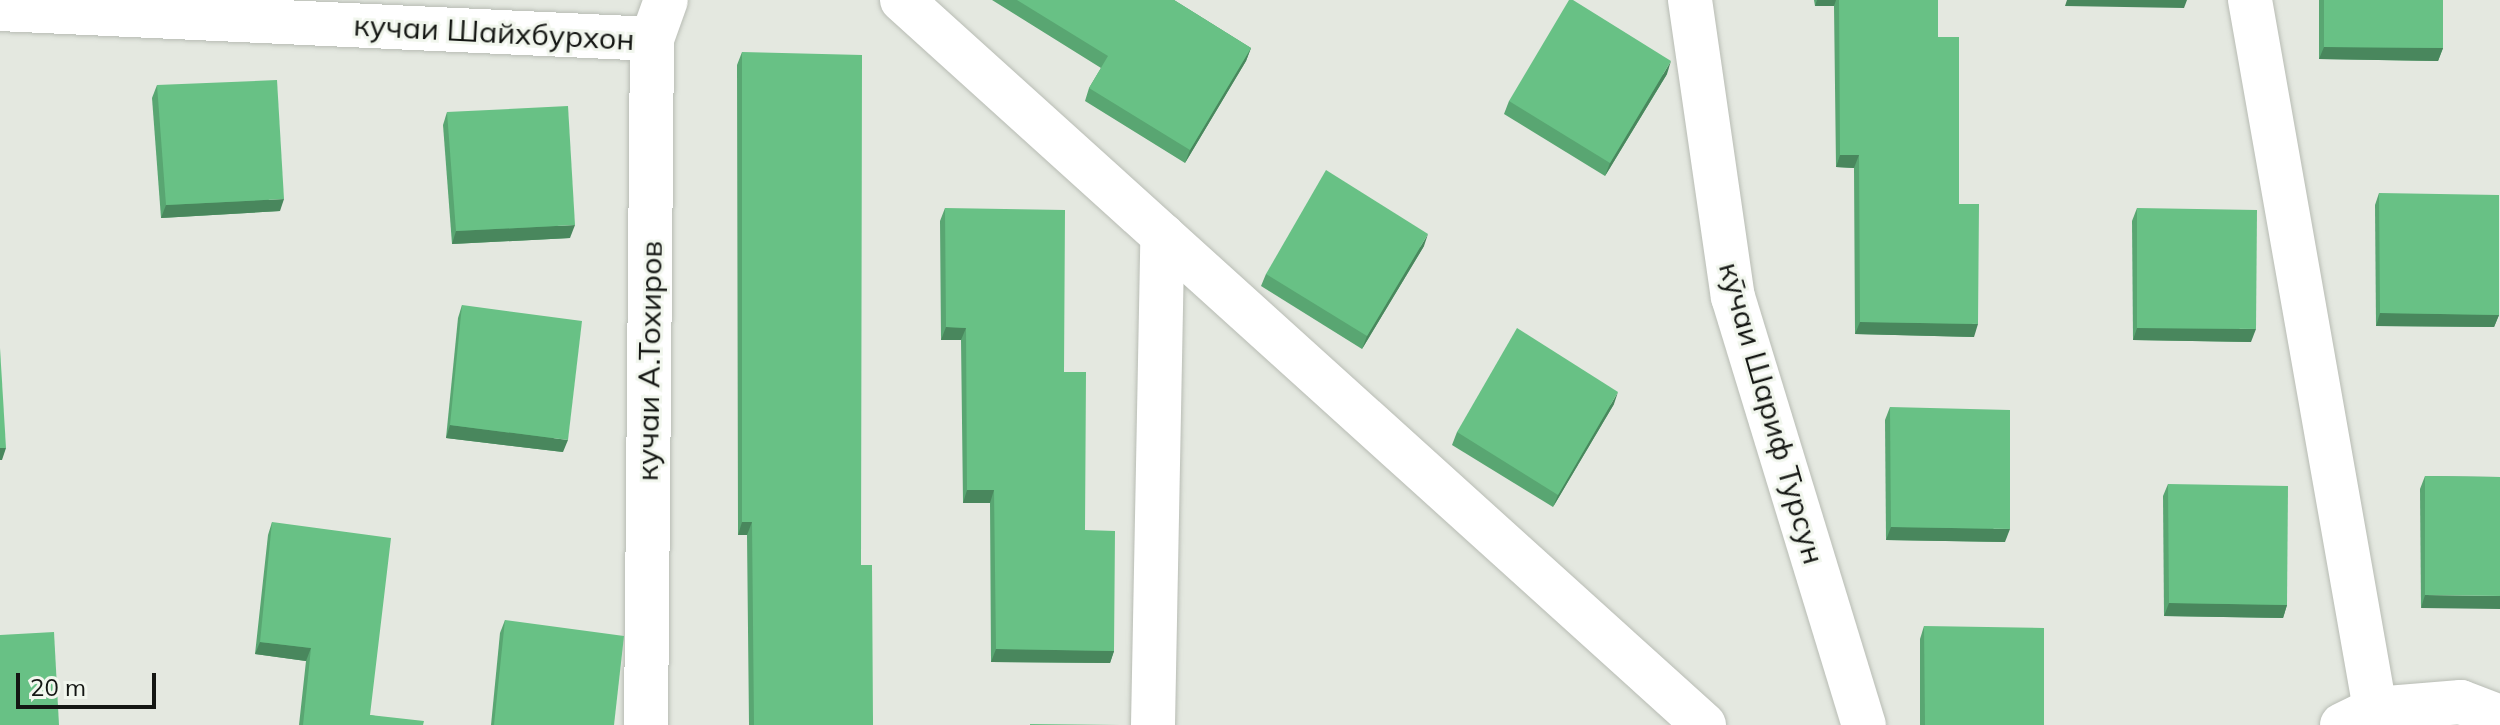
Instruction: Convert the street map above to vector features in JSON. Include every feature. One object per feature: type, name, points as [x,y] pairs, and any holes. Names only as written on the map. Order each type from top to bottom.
[{"type":"street","points":[[902,0],[1704,725]]},
{"type":"street","name":"кӯчаи Шариф Турсун","points":[[1690,0],[1733,297],[1864,725]]},
{"type":"street","points":[[2250,0],[2358,717],[2461,702],[2500,717]]},
{"type":"street","name":"кучаи Шайхбурхон","points":[[0,9],[659,20]]},
{"type":"street","name":"кучаи А.Тохиров","points":[[646,725],[659,20]]},
{"type":"street","points":[[1153,725],[1162,235]]},
{"type":"building","points":[[1017,0],[1174,0],[1251,48],[1190,150],[1089,88],[1108,56]]},
{"type":"building","points":[[1569,0],[1671,61],[1610,163],[1509,101]]},
{"type":"building","points":[[1839,0],[1938,0],[1938,37],[1959,37],[1959,204],[1979,204],[1978,324],[1860,322],[1859,155],[1840,155]]},
{"type":"building","points":[[2324,0],[2443,0],[2443,48],[2324,47]]},
{"type":"building","points":[[742,52],[862,55],[861,565],[872,565],[873,725],[754,725],[752,522],[742,522]]},
{"type":"building","points":[[277,80],[284,199],[166,205],[157,85]]},
{"type":"building","points":[[568,106],[575,225],[456,231],[447,112]]},
{"type":"building","points":[[1326,170],[1428,234],[1367,336],[1266,274]]},
{"type":"building","points":[[2379,193],[2499,195],[2499,315],[2380,313]]},
{"type":"building","points":[[945,208],[1065,210],[1064,372],[1086,372],[1085,530],[1115,531],[1114,651],[996,649],[994,490],[967,490],[966,328],[946,327]]},
{"type":"building","points":[[2137,208],[2257,210],[2256,329],[2137,328]]},
{"type":"building","points":[[462,305],[582,321],[568,440],[450,425]]},
{"type":"building","points":[[1517,328],[1618,392],[1558,495],[1457,432]]},
{"type":"building","points":[[0,348],[6,448],[0,448]]},
{"type":"building","points":[[1890,407],[2010,410],[2010,529],[1891,527]]},
{"type":"building","points":[[2425,476],[2500,477],[2500,596],[2425,595]]},
{"type":"building","points":[[2168,484],[2288,486],[2287,605],[2169,603]]},
{"type":"building","points":[[272,522],[391,538],[370,715],[424,721],[423,725],[303,725],[311,648],[260,642]]},
{"type":"building","points":[[505,620],[624,636],[614,725],[494,725]]},
{"type":"building","points":[[1924,626],[2044,628],[2044,725],[1925,725]]},
{"type":"building","points":[[54,632],[59,725],[0,725],[0,635]]},
{"type":"building","points":[[1030,724],[1120,725],[1030,725]]}]
